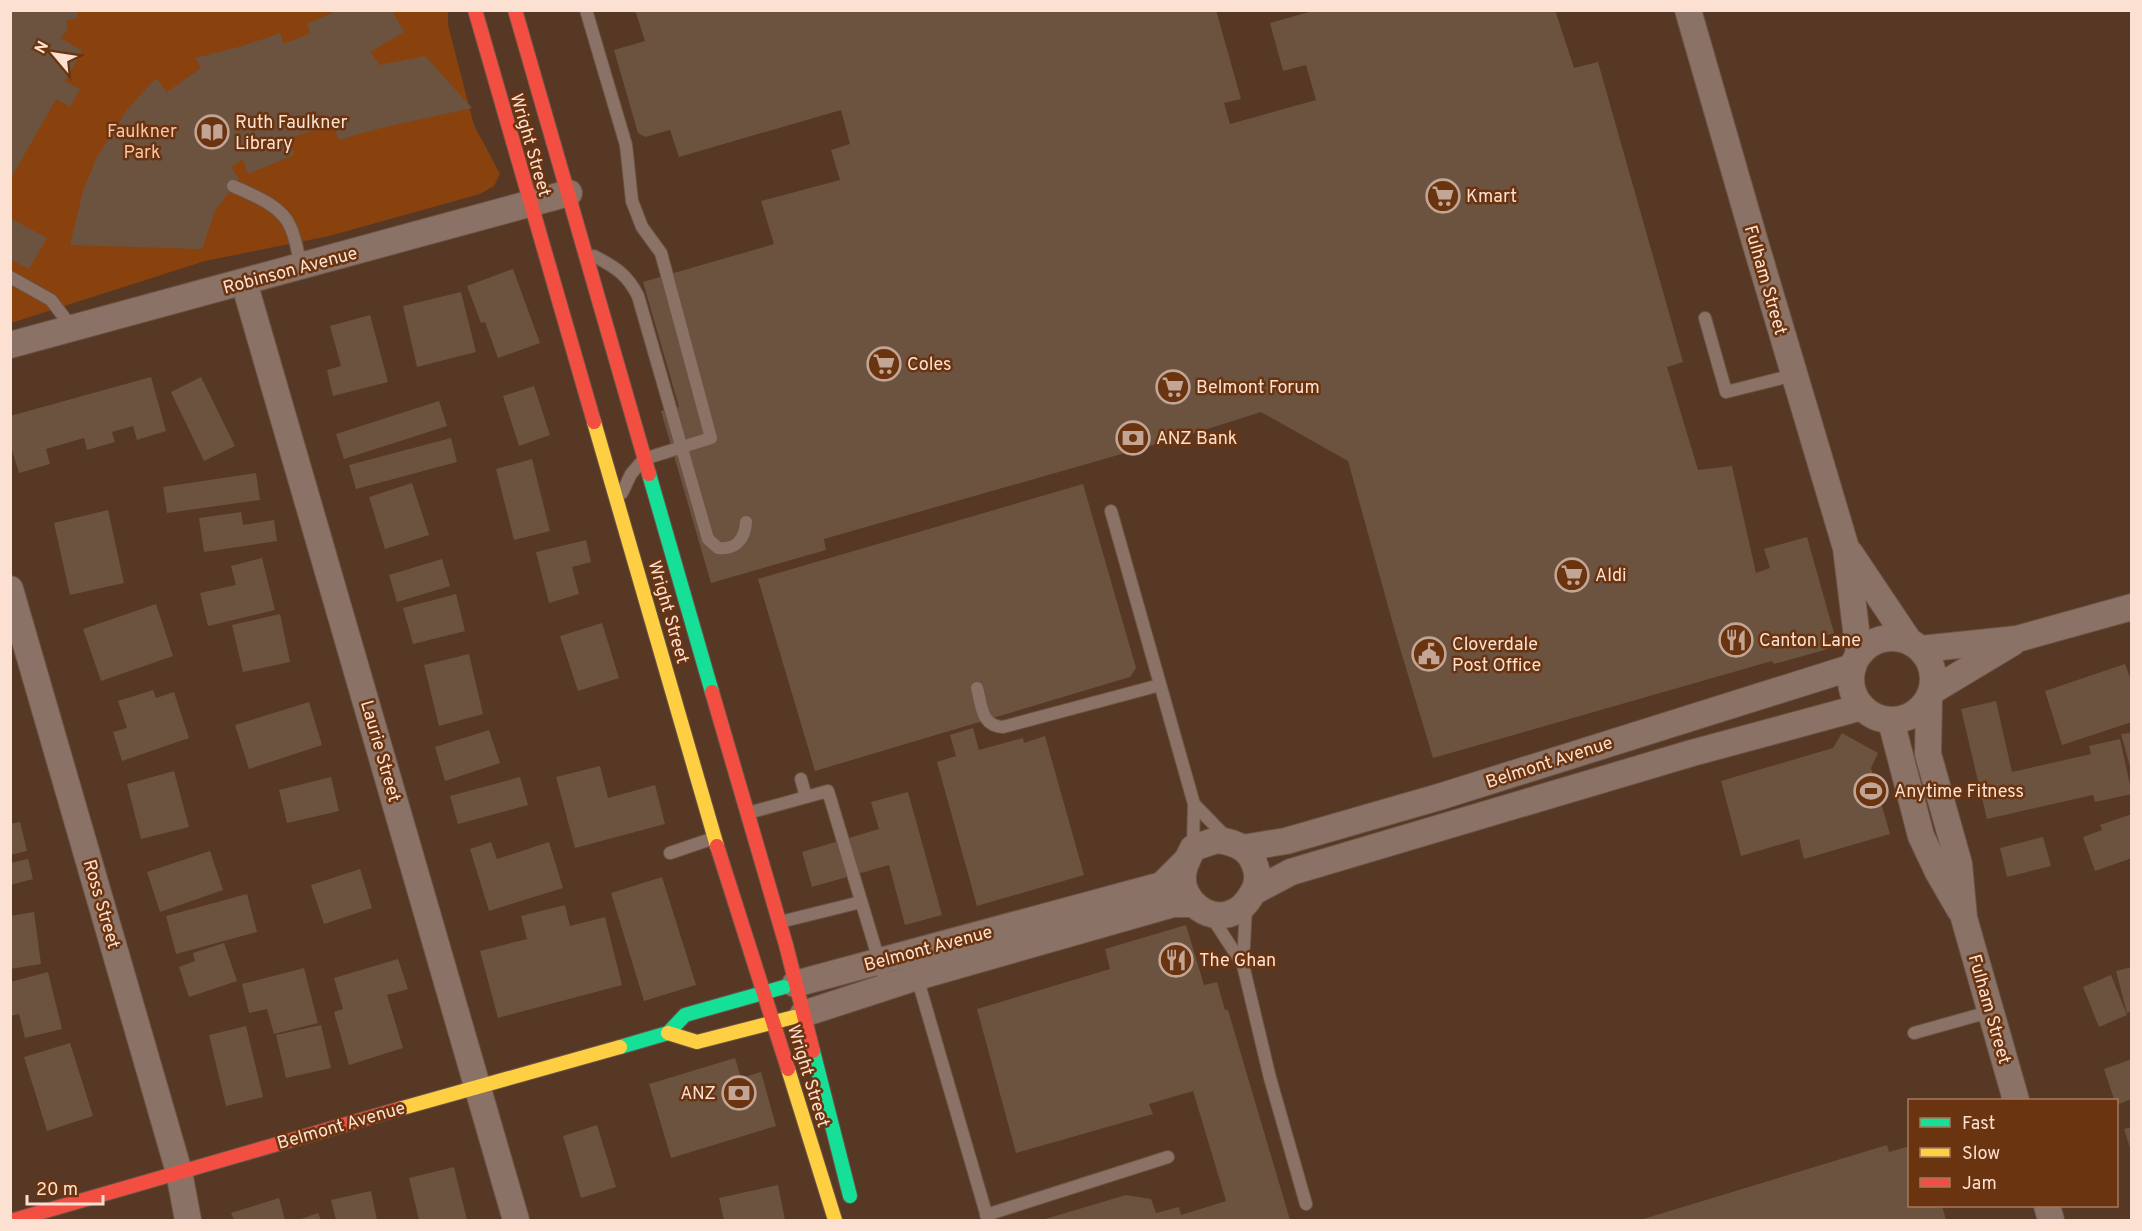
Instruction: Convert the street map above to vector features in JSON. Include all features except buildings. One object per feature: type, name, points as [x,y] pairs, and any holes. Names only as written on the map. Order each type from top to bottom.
[{"type":"street","name":"Wright Street","points":[[475,10],[715,838],[835,1221]]},
{"type":"street","name":"Wright Street","points":[[515,10],[779,922],[853,1207]]},
{"type":"street","name":"Fulham Street","points":[[1689,10],[1846,548],[1856,660]]},
{"type":"street","name":"Robinson Avenue","points":[[10,345],[569,193]]},
{"type":"street","name":"Laurie Street","points":[[244,282],[516,1221]]},
{"type":"street","name":"Fulham Street","points":[[1846,548],[1915,645]]},
{"type":"street","name":"Ross Street","points":[[10,589],[179,1172],[188,1221]]},
{"type":"street","name":"Belmont Avenue","points":[[14,1221],[668,1033],[685,1015],[1162,885],[1190,854],[1217,840],[1237,845],[1286,841],[1439,797],[1856,660],[1869,644],[1882,639],[1895,638],[1915,645],[2017,639],[2132,608]]},
{"type":"street","name":"Belmont Avenue","points":[[1891,721],[1914,715],[1923,707],[1931,694],[2017,639]]},
{"type":"street","points":[[1915,645],[1928,657],[1932,668],[1934,680],[1931,694]]},
{"type":"street","points":[[1856,660],[1851,681],[1854,695],[1862,707],[1880,719],[1891,721]]},
{"type":"street","name":"Fulham Street","points":[[1931,694],[1928,754],[1959,864],[1965,918],[1989,1011],[2015,1099]]},
{"type":"street","name":"Belmont Avenue","points":[[668,1033],[697,1042],[773,1023],[917,977],[1173,904],[1201,909],[1222,916],[1236,912],[1250,898],[1291,872],[1692,753],[1862,707]]},
{"type":"street","name":"Fulham Street","points":[[1891,721],[1899,757],[1908,779],[1911,802],[1921,836],[1938,872],[1965,918]]},
{"type":"street","points":[[1237,845],[1252,858],[1256,868],[1257,881],[1250,898]]},
{"type":"street","points":[[1190,854],[1183,875],[1185,889],[1201,909]]},
{"type":"lane","points":[[586,10],[626,145],[632,201],[642,227],[661,253],[711,438],[644,459],[631,474],[618,502]]},
{"type":"lane","points":[[233,186],[280,212],[288,220],[301,267]]},
{"type":"lane","points":[[585,251],[616,268],[630,282],[643,311],[708,539],[718,548],[734,546],[741,541],[746,532],[746,522]]},
{"type":"lane","points":[[10,277],[51,300],[73,329]]},
{"type":"lane","points":[[1705,318],[1726,392],[1794,375]]},
{"type":"lane","points":[[1111,511],[1194,804],[1190,854]]},
{"type":"lane","points":[[977,688],[985,719],[995,727],[1003,727],[1160,685]]},
{"type":"lane","points":[[801,778],[806,797]]},
{"type":"lane","points":[[747,813],[828,790],[886,987]]},
{"type":"lane","points":[[1194,804],[1237,845]]},
{"type":"lane","points":[[670,853],[715,838]]},
{"type":"lane","points":[[1250,898],[1243,965],[1270,1078],[1306,1204]]},
{"type":"lane","points":[[779,922],[861,902]]},
{"type":"lane","points":[[1201,909],[1243,965]]},
{"type":"lane","points":[[917,977],[987,1218],[1168,1157]]},
{"type":"lane","points":[[1914,1033],[1989,1011]]},
{"type":"green space","name":"Faulkner Park","points":[[11,11],[448,11],[448,25],[474,125],[500,174],[494,186],[480,194],[329,236],[205,261],[11,323]]},
{"type":"traffic: fast","points":[[649,474],[712,692]]},
{"type":"traffic: fast","points":[[620,1047],[668,1033],[685,1015],[784,987]]},
{"type":"traffic: fast","points":[[813,1051],[850,1196]]},
{"type":"traffic: slow","points":[[594,422],[717,846]]},
{"type":"traffic: slow","points":[[668,1033],[697,1042],[794,1017]]},
{"type":"traffic: slow","points":[[399,1109],[620,1047]]},
{"type":"traffic: slow","points":[[788,1069],[835,1220]]},
{"type":"traffic: jam","points":[[475,10],[594,422]]},
{"type":"traffic: jam","points":[[515,10],[649,474]]},
{"type":"traffic: jam","points":[[712,692],[786,945],[813,1051]]},
{"type":"traffic: jam","points":[[717,846],[788,1069]]},
{"type":"traffic: jam","points":[[14,1220],[399,1109]]},
{"type":"place","name":"Ruth Faulkner Library","points":[[212,132]]},
{"type":"place","name":"Kmart","points":[[1443,196]]},
{"type":"place","name":"Coles","points":[[884,364]]},
{"type":"place","name":"Belmont Forum","points":[[1173,387]]},
{"type":"place","name":"ANZ Bank","points":[[1133,438]]},
{"type":"place","name":"Aldi","points":[[1572,575]]},
{"type":"place","name":"Canton Lane","points":[[1736,640]]},
{"type":"place","name":"Cloverdale Post Office","points":[[1429,654]]},
{"type":"place","name":"Anytime Fitness","points":[[1871,791]]},
{"type":"place","name":"The Ghan","points":[[1176,960]]},
{"type":"place","name":"ANZ","points":[[739,1093]]}]
